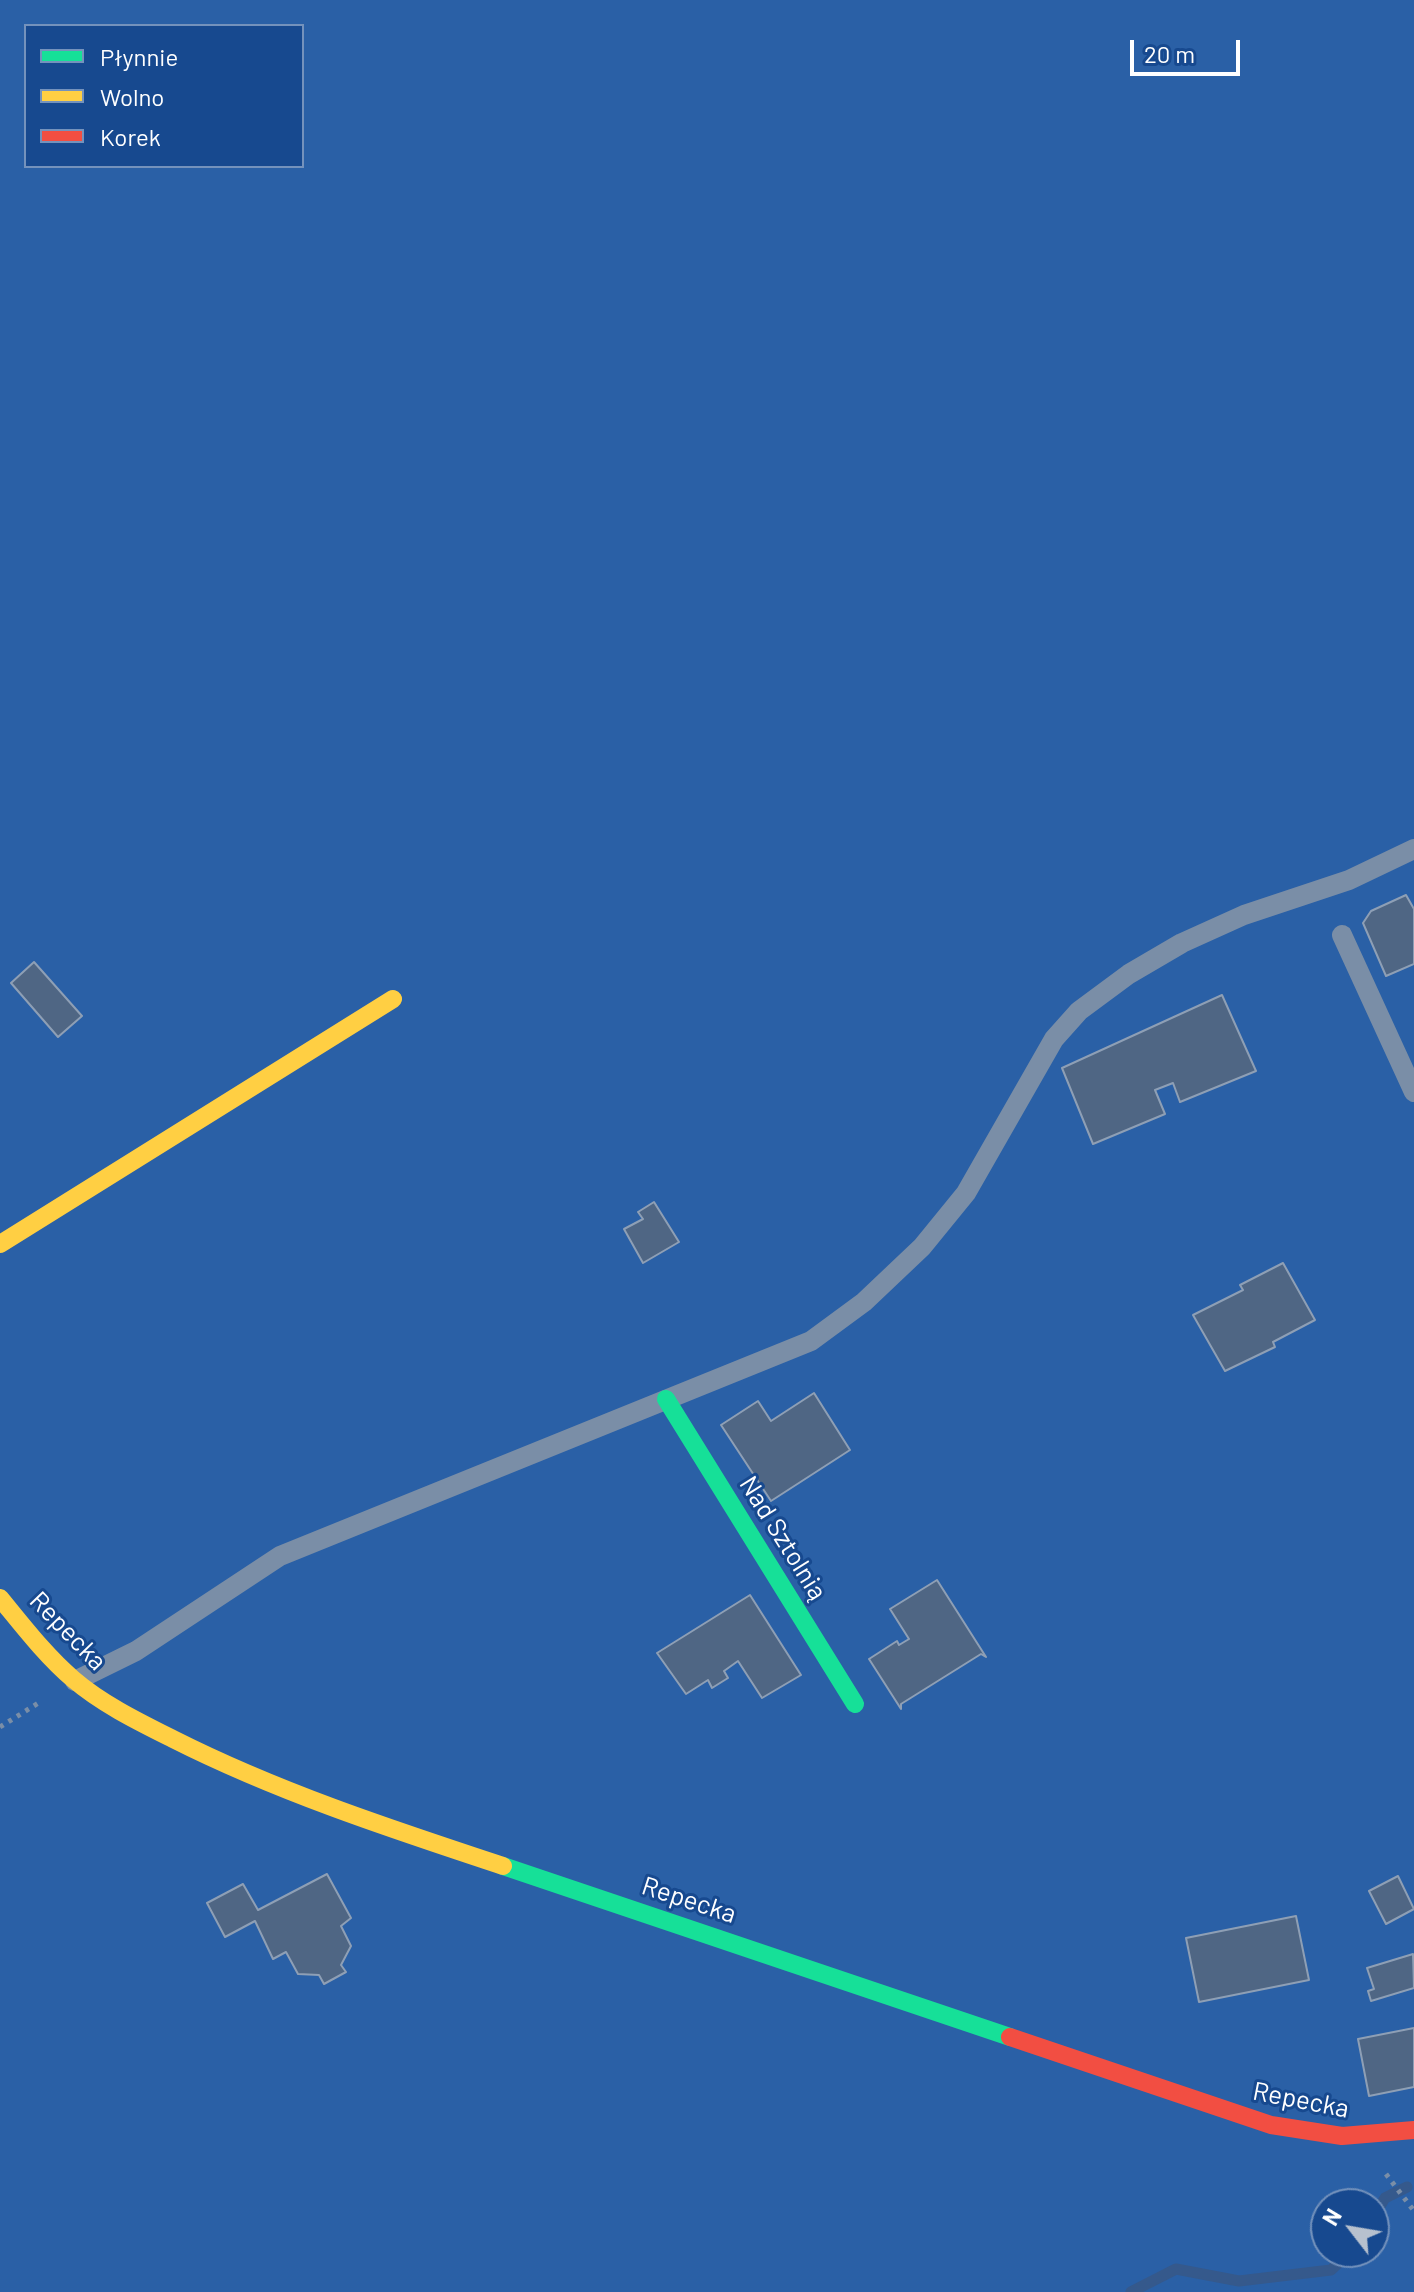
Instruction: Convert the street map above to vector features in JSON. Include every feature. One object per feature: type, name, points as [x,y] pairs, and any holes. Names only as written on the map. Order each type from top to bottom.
[{"type":"street","points":[[0,1244],[393,999]]},
{"type":"street","name":"Nad Sztolnią","points":[[666,1399],[855,1704]]},
{"type":"street","name":"Repecka","points":[[0,1598],[43,1650],[75,1681],[175,1742],[395,1830],[1241,2116],[1303,2133],[1334,2136],[1379,2138],[1414,2130]]},
{"type":"lane","points":[[75,1681],[136,1651],[280,1556],[811,1341],[864,1302],[922,1247],[966,1193],[1054,1039],[1079,1011],[1129,974],[1182,943],[1244,915],[1349,880],[1414,849]]},
{"type":"lane","points":[[1342,935],[1414,1092]]},
{"type":"path","points":[[1388,2179],[1414,2211]]},
{"type":"shaded area","points":[[0,0],[1414,0],[1414,2292],[0,2292]]},
{"type":"building","points":[[1406,895],[1414,909],[1414,964],[1386,976],[1363,923],[1371,911]]},
{"type":"building","points":[[34,962],[82,1016],[58,1037],[11,983]]},
{"type":"building","points":[[1222,995],[1256,1071],[1180,1102],[1173,1083],[1155,1090],[1165,1114],[1093,1144],[1062,1068]]},
{"type":"building","points":[[654,1202],[679,1242],[643,1263],[624,1229],[643,1219],[638,1212]]},
{"type":"building","points":[[1283,1263],[1315,1320],[1273,1342],[1275,1347],[1225,1371],[1193,1315],[1243,1290],[1240,1285]]},
{"type":"building","points":[[814,1393],[850,1450],[771,1501],[721,1425],[758,1401],[771,1421]]},
{"type":"building","points":[[937,1580],[986,1657],[981,1654],[901,1704],[901,1709],[869,1659],[897,1641],[899,1645],[909,1639],[890,1609]]},
{"type":"building","points":[[750,1595],[801,1675],[762,1698],[738,1661],[724,1671],[728,1678],[712,1688],[708,1680],[686,1694],[657,1653]]},
{"type":"building","points":[[327,1874],[351,1918],[341,1926],[351,1946],[341,1965],[346,1972],[324,1984],[319,1975],[298,1974],[286,1952],[273,1959],[255,1921],[225,1937],[207,1903],[243,1884],[258,1910]]},
{"type":"building","points":[[1398,1876],[1414,1909],[1386,1924],[1369,1891]]},
{"type":"building","points":[[1296,1916],[1309,1980],[1199,2002],[1186,1938]]},
{"type":"building","points":[[1413,1954],[1414,1988],[1371,2001],[1368,1991],[1374,1989],[1367,1968]]},
{"type":"building","points":[[1414,2028],[1414,2087],[1369,2096],[1358,2039]]},
{"type":"waterway","points":[[1390,2196],[1407,2187]]},
{"type":"waterway","points":[[1131,2292],[1176,2269],[1239,2281],[1333,2268]]},
{"type":"traffic: fast","points":[[666,1399],[855,1704]]},
{"type":"traffic: fast","points":[[503,1866],[1010,2037]]},
{"type":"traffic: slow","points":[[0,1244],[393,999]]},
{"type":"traffic: slow","points":[[0,1598],[63,1670],[96,1697],[134,1719],[294,1793],[503,1866]]},
{"type":"traffic: jam","points":[[1010,2037],[1271,2125],[1342,2136],[1414,2130]]}]
